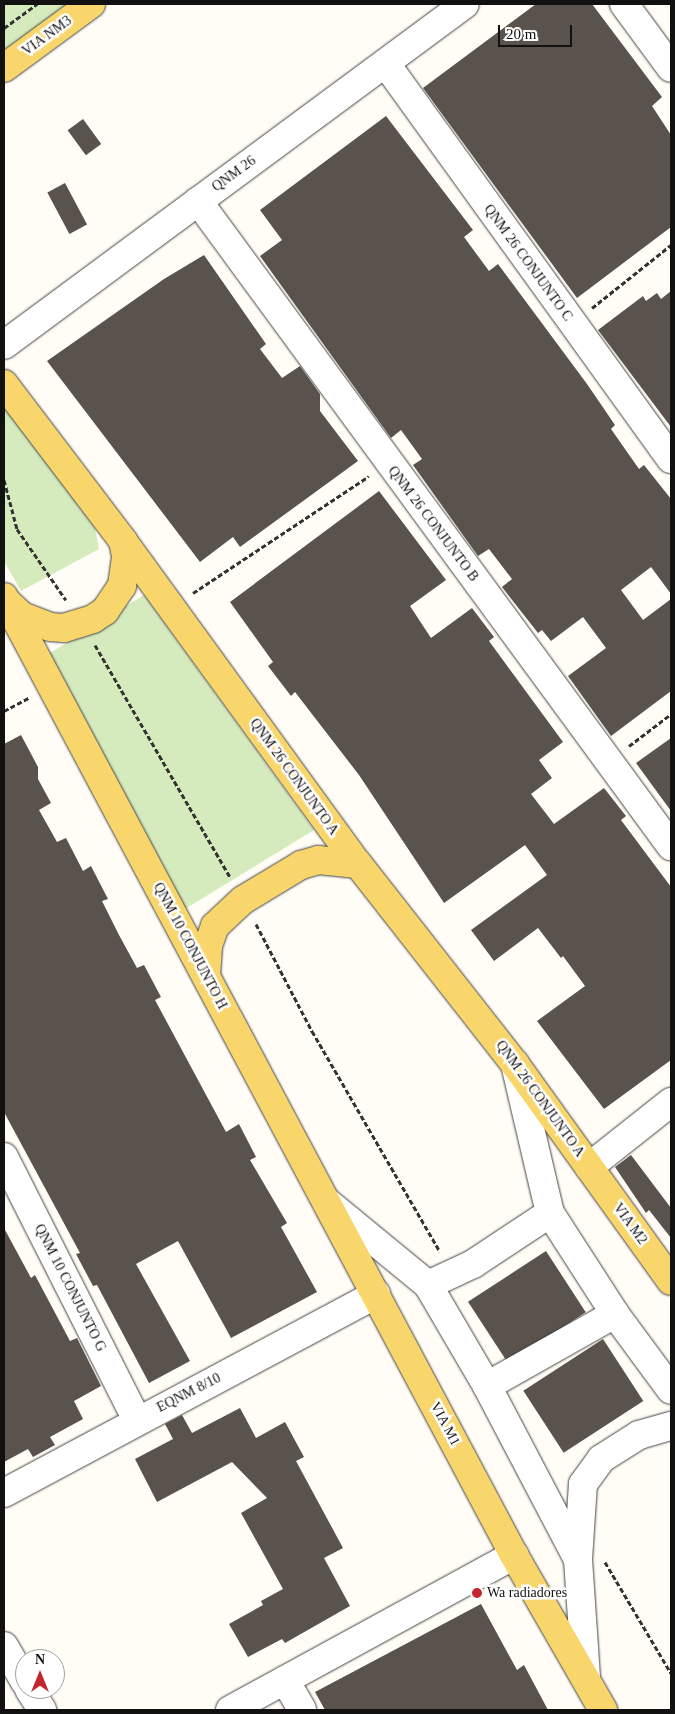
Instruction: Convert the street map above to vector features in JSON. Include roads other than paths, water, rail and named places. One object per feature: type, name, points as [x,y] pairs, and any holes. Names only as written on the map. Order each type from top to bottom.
[{"type":"main road","name":"VIA NM3","points":[[4,68],[91,4]]},
{"type":"main road","name":"QNM 26 CONJUNTO A","points":[[4,384],[123,541],[170,609],[358,864],[515,1064],[589,1167]]},
{"type":"main road","points":[[4,597],[22,616],[35,623],[64,628],[83,624],[105,611],[122,586],[126,556],[123,541]]},
{"type":"main road","name":"QNM 10 CONJUNTO H","points":[[4,597],[376,1294]]},
{"type":"main road","points":[[206,976],[208,946],[215,926],[243,900],[301,865],[318,860],[358,864]]},
{"type":"main road","name":"VIA M2","points":[[589,1167],[671,1281]]},
{"type":"main road","name":"VIA M1","points":[[376,1294],[514,1555],[586,1677],[603,1710]]},
{"type":"street","name":"QNM 26","points":[[4,345],[466,4]]},
{"type":"street","points":[[624,4],[671,68]]},
{"type":"street","name":"QNM 26 CONJUNTO C","points":[[386,64],[671,459]]},
{"type":"street","name":"QNM 26 CONJUNTO B","points":[[198,201],[388,463],[671,846]]},
{"type":"street","points":[[515,1064],[550,1213],[615,1314],[671,1390]]},
{"type":"street","points":[[589,1167],[671,1102]]},
{"type":"street","name":"QNM 10 CONJUNTO G","points":[[4,1157],[137,1420]]},
{"type":"street","points":[[327,1202],[439,1281],[487,1386],[590,1559]]},
{"type":"street","points":[[439,1281],[511,1241],[550,1213]]},
{"type":"street","name":"EQNM 8/10","points":[[4,1492],[376,1294]]},
{"type":"street","points":[[487,1386],[615,1314]]},
{"type":"street","points":[[586,1677],[590,1559],[583,1484],[590,1470],[601,1458],[639,1435],[671,1426]]},
{"type":"street","points":[[230,1710],[514,1555]]},
{"type":"street","points":[[4,1646],[15,1665]]},
{"type":"street","points":[[285,1680],[302,1710]]},
{"type":"street","points":[[35,1699],[42,1710]]},
{"type":"place","name":"Wa radiadores","points":[[477,1593]]}]
